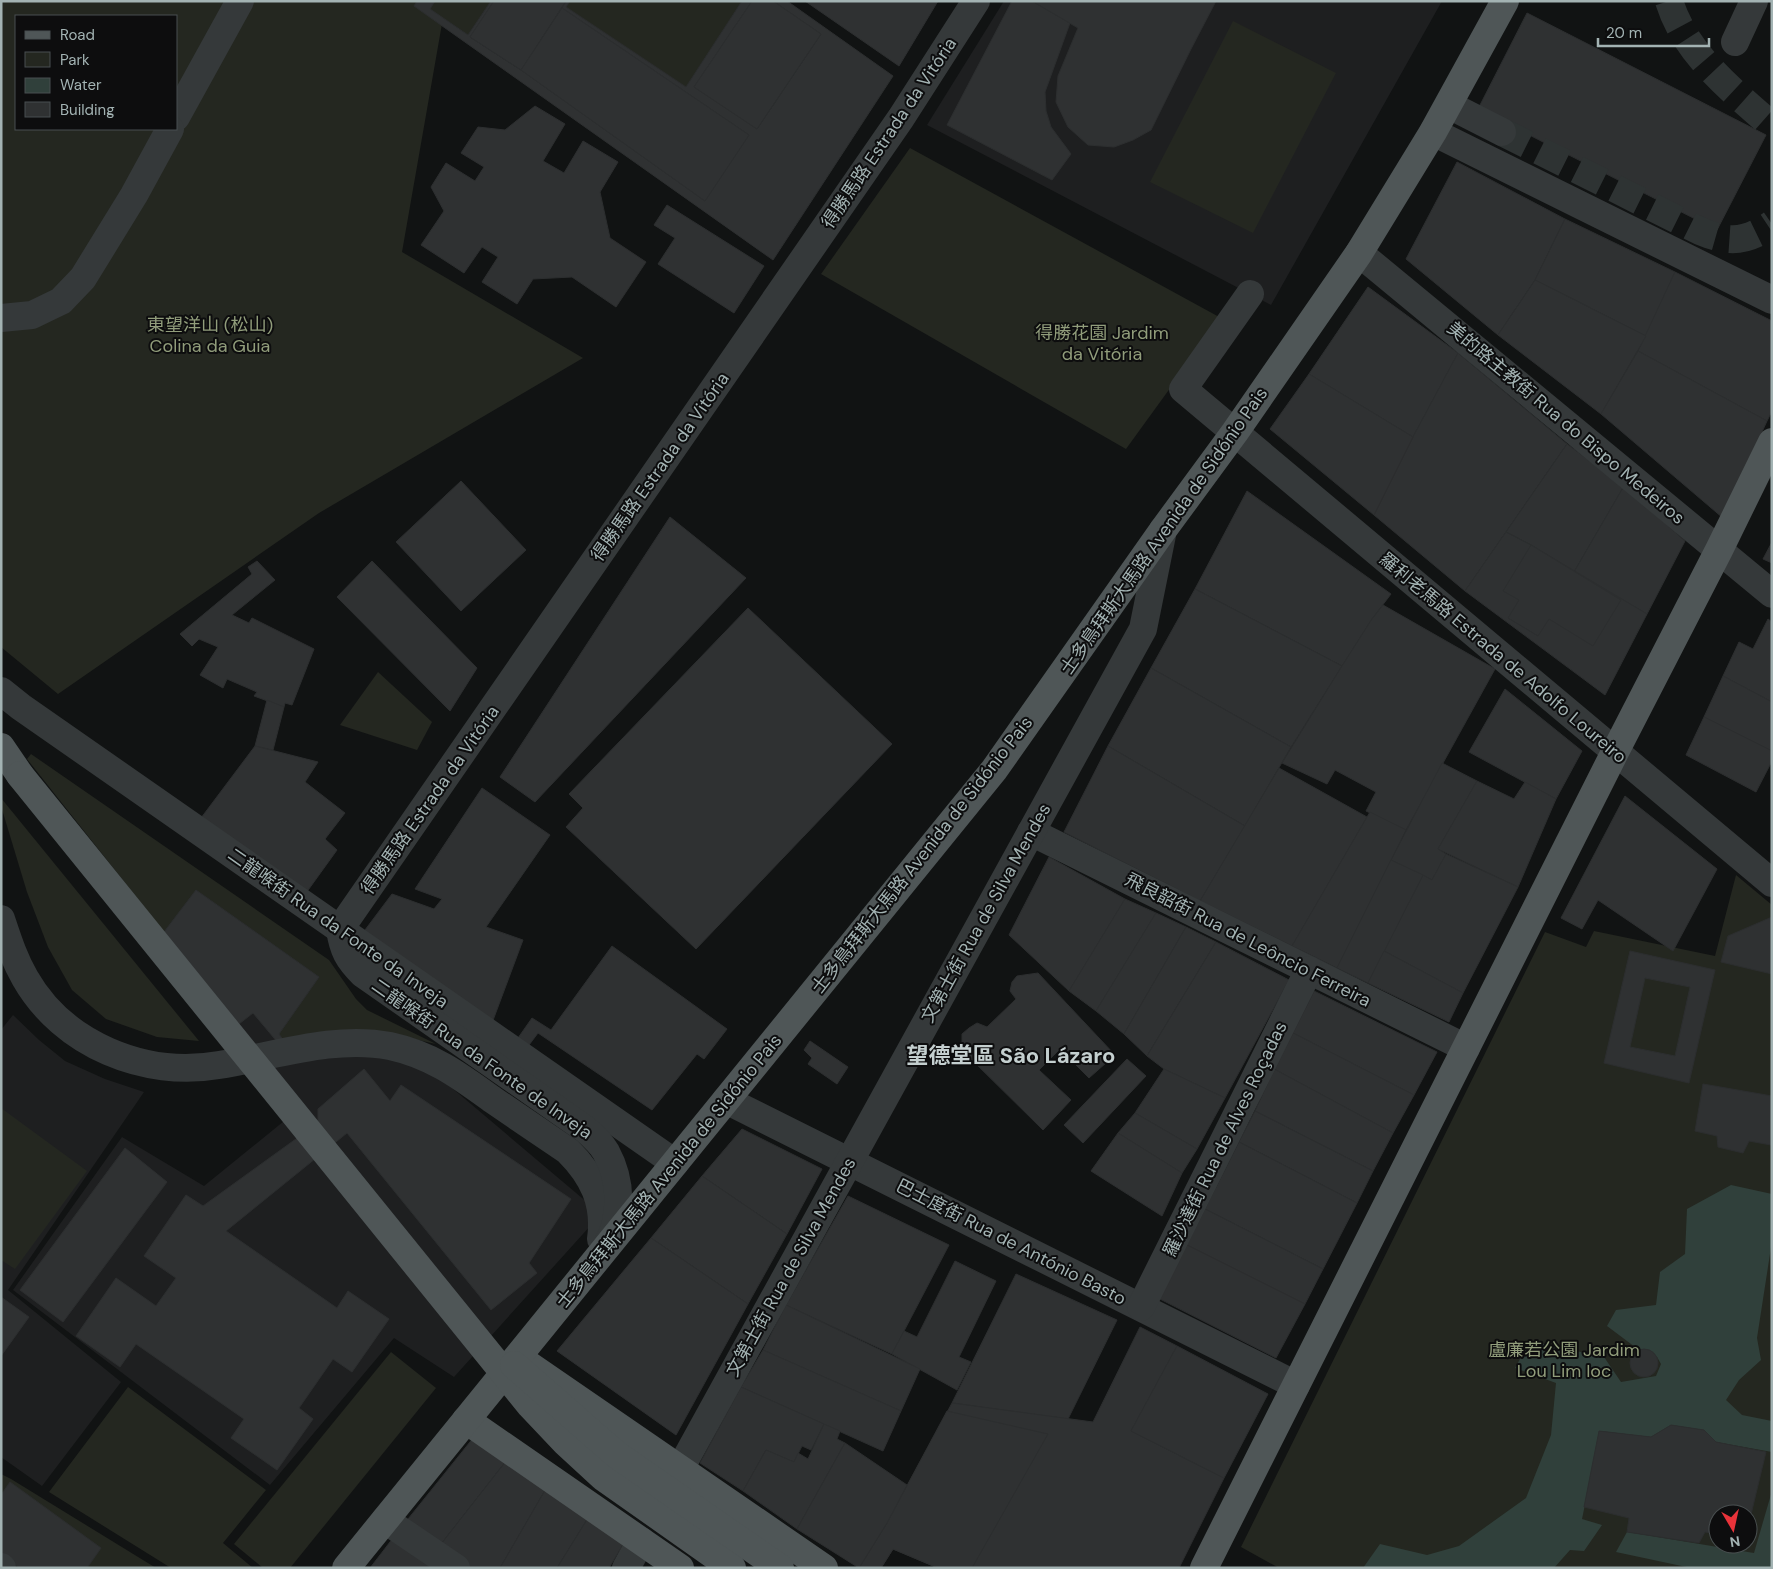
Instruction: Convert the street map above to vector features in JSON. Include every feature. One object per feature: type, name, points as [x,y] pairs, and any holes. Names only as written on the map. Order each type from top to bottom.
[{"type":"main road","name":"士多鳥拜斯大馬路 Avenida de Sidónio Pais","points":[[346,1568],[994,770],[1163,530],[1235,432],[1359,253],[1449,105],[1505,1]]},
{"type":"main road","points":[[1204,1568],[1772,442]]},
{"type":"main road","points":[[1,747],[20,775],[448,1302],[530,1406],[603,1478],[732,1568]]},
{"type":"main road","points":[[448,1302],[494,1347],[617,1455],[780,1568]]},
{"type":"main road","points":[[518,1357],[824,1568]]},
{"type":"main road","points":[[466,1420],[680,1568]]},
{"type":"street","points":[[178,114],[240,1]]},
{"type":"street","name":"得勝馬路 Estrada da Vitória","points":[[340,929],[901,118],[976,1]]},
{"type":"street","points":[[1735,42],[1754,1]]},
{"type":"street","points":[[1449,105],[1502,132]]},
{"type":"street","points":[[1,318],[32,315],[61,301],[84,278],[134,195],[169,130]]},
{"type":"street","points":[[1433,132],[1772,300]]},
{"type":"street","name":"美的路主教街 Rua do Bispo Medeiros","points":[[1359,253],[1772,594]]},
{"type":"street","name":"羅利老馬路 Estrada de Adolfo Loureiro","points":[[1250,294],[1183,389],[1772,883]]},
{"type":"street","name":"文第士街 Rua de Silva Mendes","points":[[680,1469],[1143,629],[1163,530]]},
{"type":"street","name":"二龍喉街 Rua da Fonte da Inveja","points":[[1,690],[21,707],[675,1163]]},
{"type":"street","name":"飛良韶街 Rua de Leôncio Ferreira","points":[[1031,832],[1466,1048]]},
{"type":"street","points":[[1,919],[11,951],[26,980],[44,1005],[67,1027],[87,1040],[122,1058],[154,1066],[186,1069],[217,1066],[331,1044],[361,1042],[390,1046],[446,1067],[568,1151],[589,1175],[596,1190],[602,1221],[599,1257]]},
{"type":"street","name":"二龍喉街 Rua da Fonte de Inveja","points":[[340,929],[342,945],[350,961],[363,974],[585,1128],[596,1139],[606,1152],[611,1164],[617,1182],[619,1198],[614,1229],[599,1257]]},
{"type":"street","name":"羅沙達街 Rua de Alves Roçadas","points":[[1141,1307],[1309,970]]},
{"type":"street","name":"巴士度街 Rua de António Basto","points":[[726,1100],[1296,1385]]},
{"type":"street","points":[[385,1520],[456,1568]]},
{"type":"street","points":[[626,1568],[641,1541]]},
{"type":"shaded area","points":[[1004,1],[1442,1],[1271,305],[927,125]]},
{"type":"shaded area","points":[[200,875],[601,1214],[454,1377],[394,1338],[270,1485],[13,1290],[122,1137],[204,1186],[300,1108],[156,928]]},
{"type":"shaded area","points":[[13,1015],[65,1061],[105,1079],[144,1092],[8,1290],[121,1382],[42,1486],[1,1457],[1,1030]]},
{"type":"green space","name":"東望洋山 (松山) Colina da Guia","points":[[1,1],[491,1],[468,35],[443,18],[402,252],[583,358],[319,513],[58,694],[1,647]]},
{"type":"green space","points":[[570,1],[742,1],[686,87],[566,7]]},
{"type":"green space","points":[[1233,21],[1336,73],[1253,233],[1150,182]]},
{"type":"green space","name":"得勝花園 Jardim da Vitória","points":[[910,148],[1221,318],[1126,449],[821,274]]},
{"type":"green space","points":[[378,672],[432,722],[417,750],[340,725]]},
{"type":"green space","points":[[31,754],[329,960],[356,999],[367,1010],[436,1044],[395,1035],[288,1047],[279,1034],[319,977],[196,890],[164,932],[27,759]]},
{"type":"green space","points":[[1,798],[199,1041],[157,1037],[106,1019],[72,990],[48,947],[27,892],[1,806]]},
{"type":"green space","name":"盧廉若公園 Jardim Lou Lim Ioc","points":[[1736,875],[1772,905],[1772,1568],[1279,1568],[1241,1547],[1545,932],[1586,947],[1594,931],[1715,956]]},
{"type":"green space","points":[[1,1108],[87,1171],[15,1269],[1,1260]]},
{"type":"green space","points":[[391,1352],[436,1388],[290,1568],[263,1568],[234,1544]]},
{"type":"green space","points":[[128,1387],[266,1490],[223,1543],[253,1568],[171,1568],[49,1492]]},
{"type":"green space","points":[[1,1474],[11,1479],[156,1568],[1,1568]]},
{"type":"water","points":[[1731,1185],[1772,1194],[1772,1241],[1757,1338],[1761,1360],[1739,1380],[1726,1400],[1742,1415],[1772,1421],[1772,1452],[1716,1442],[1704,1430],[1671,1425],[1651,1437],[1600,1431],[1582,1519],[1602,1525],[1584,1551],[1570,1550],[1554,1568],[1363,1568],[1380,1544],[1427,1555],[1459,1546],[1526,1498],[1551,1435],[1556,1383],[1515,1368],[1530,1341],[1604,1357],[1621,1382],[1656,1376],[1661,1364],[1657,1357],[1651,1351],[1639,1350],[1607,1326],[1616,1310],[1656,1305],[1660,1272],[1685,1254],[1687,1209]]},
{"type":"water","points":[[1772,1491],[1772,1568],[1691,1568],[1616,1552],[1627,1532],[1708,1545],[1708,1554],[1758,1554],[1758,1539]]},
{"type":"building","points":[[417,1],[435,1],[430,9],[468,35],[491,1],[494,1],[470,37],[521,70],[705,201],[749,135],[562,8],[566,1],[570,1],[566,7],[686,87],[742,1],[752,1],[694,87],[757,129],[821,34],[773,1],[787,1],[893,76],[773,260],[414,6]]},
{"type":"building","points":[[494,1],[566,1],[521,70],[470,37]]},
{"type":"building","points":[[752,1],[773,1],[821,34],[757,129],[694,87]]},
{"type":"building","points":[[805,1],[938,1],[899,66]]},
{"type":"building","points":[[1012,1],[1032,1],[1070,23],[1045,92],[1046,111],[1051,127],[1071,154],[1052,180],[947,125]]},
{"type":"building","points":[[1032,1],[1216,1],[1151,130],[1133,140],[1114,147],[1088,145],[1068,127],[1056,102],[1058,76],[1078,28]]},
{"type":"building","points":[[562,8],[749,135],[705,201],[521,70]]},
{"type":"building","points":[[1527,13],[1766,135],[1717,230],[1478,109]]},
{"type":"building","points":[[535,106],[565,124],[543,161],[564,173],[583,141],[618,162],[600,192],[610,238],[646,262],[616,307],[572,277],[533,279],[517,304],[482,282],[498,257],[482,247],[464,273],[421,245],[444,211],[431,187],[446,163],[475,181],[484,167],[461,153],[478,127],[505,130]]},
{"type":"building","points":[[1457,162],[1565,219],[1535,280],[1498,335],[1406,259]]},
{"type":"building","points":[[667,205],[764,266],[734,313],[658,264],[675,238],[654,225]]},
{"type":"building","points":[[1565,219],[1675,272],[1646,336],[1535,280]]},
{"type":"building","points":[[1675,272],[1772,321],[1772,411],[1767,421],[1638,351]]},
{"type":"building","points":[[1535,280],[1646,336],[1601,414],[1498,335]]},
{"type":"building","points":[[1368,287],[1458,353],[1413,437],[1309,374]]},
{"type":"building","points":[[1638,351],[1767,421],[1723,518],[1601,414]]},
{"type":"building","points":[[1458,353],[1567,444],[1465,591],[1374,515]]},
{"type":"building","points":[[1309,374],[1413,437],[1374,515],[1270,429]]},
{"type":"building","points":[[1567,444],[1624,486],[1574,572],[1506,532]]},
{"type":"building","points":[[461,481],[526,550],[461,611],[396,542]]},
{"type":"building","points":[[1624,486],[1685,541],[1647,614],[1574,572]]},
{"type":"building","points":[[1247,491],[1391,594],[1372,619],[1342,666],[1195,589]]},
{"type":"building","points":[[670,517],[746,578],[535,802],[500,777]]},
{"type":"building","points":[[1506,532],[1647,614],[1605,695],[1465,591]]},
{"type":"building","points":[[1772,542],[1772,563],[1763,559]]},
{"type":"building","points":[[1531,545],[1621,600],[1593,646],[1549,619],[1538,636],[1508,618],[1519,600],[1503,591]]},
{"type":"building","points":[[257,561],[275,580],[232,615],[249,623],[252,618],[314,649],[292,705],[285,703],[284,707],[254,696],[257,692],[227,679],[223,688],[200,675],[218,647],[199,639],[192,646],[180,634],[252,574],[248,567]]},
{"type":"building","points":[[372,561],[477,668],[450,711],[337,597]]},
{"type":"building","points":[[1195,589],[1342,666],[1291,747],[1151,668]]},
{"type":"building","points":[[1383,605],[1495,669],[1406,830],[1366,811],[1376,792],[1335,770],[1327,784],[1282,763],[1372,619]]},
{"type":"building","points":[[748,608],[892,744],[696,949],[566,827],[583,808],[569,794]]},
{"type":"building","points":[[1768,619],[1772,622],[1772,702],[1723,676],[1739,642],[1753,649]]},
{"type":"building","points":[[1151,668],[1291,747],[1245,826],[1108,746]]},
{"type":"building","points":[[1723,676],[1772,702],[1772,751],[1704,717]]},
{"type":"building","points":[[1505,689],[1582,751],[1556,799],[1469,752]]},
{"type":"building","points":[[267,700],[284,707],[273,750],[255,746]]},
{"type":"building","points":[[1704,717],[1772,751],[1772,761],[1756,792],[1686,755]]},
{"type":"building","points":[[255,746],[318,762],[305,782],[345,813],[325,839],[337,850],[306,893],[201,818]]},
{"type":"building","points":[[1108,746],[1245,826],[1200,901],[1064,832]]},
{"type":"building","points":[[1442,763],[1477,781],[1438,849],[1446,854],[1432,880],[1391,860]]},
{"type":"building","points":[[1279,768],[1367,817],[1292,946],[1200,901]]},
{"type":"building","points":[[1477,781],[1514,799],[1525,782],[1556,799],[1518,887],[1438,849]]},
{"type":"building","points":[[482,788],[550,835],[486,927],[523,940],[492,1023],[362,934],[392,894],[434,909],[442,899],[415,889]]},
{"type":"building","points":[[1625,796],[1717,869],[1673,951],[1598,900],[1582,929],[1561,918]]},
{"type":"building","points":[[1370,812],[1406,830],[1337,968],[1292,946]]},
{"type":"building","points":[[1446,854],[1518,887],[1463,993],[1384,951],[1423,875],[1432,880]]},
{"type":"building","points":[[1049,857],[1125,899],[1069,991],[1009,935]]},
{"type":"building","points":[[1391,860],[1423,875],[1368,983],[1337,968]]},
{"type":"building","points":[[196,890],[319,977],[279,1034],[288,1047],[284,1050],[253,1013],[239,1024],[164,932]]},
{"type":"building","points":[[1125,899],[1156,913],[1096,1011],[1069,991]]},
{"type":"building","points":[[1156,913],[1186,927],[1124,1034],[1096,1011]]},
{"type":"building","points":[[1772,917],[1772,974],[1721,962],[1728,936]]},
{"type":"building","points":[[1186,927],[1216,942],[1147,1056],[1124,1034]]},
{"type":"building","points":[[1216,942],[1289,980],[1225,1098],[1164,1069],[1147,1056]]},
{"type":"building","points":[[612,946],[727,1029],[704,1059],[697,1054],[652,1110],[538,1033],[529,1045],[518,1038],[532,1018],[551,1030]]},
{"type":"building","points":[[1384,951],[1463,993],[1449,1022],[1368,983]]},
{"type":"building","points":[[1630,951],[1715,970],[1689,1083],[1604,1063]],"holes":[[[1645,978],[1690,987],[1675,1056],[1630,1047]]]},
{"type":"building","points":[[1038,973],[1115,1055],[1089,1078],[1060,1049],[1039,1070],[1071,1100],[1043,1130],[970,1058],[962,1043],[962,1034],[969,1028],[977,1023],[987,1027],[1016,999],[1010,991],[1012,982],[1017,976]]},
{"type":"building","points":[[1314,991],[1437,1052],[1414,1095],[1293,1033]]},
{"type":"building","points":[[1293,1033],[1414,1095],[1393,1133],[1274,1069]]},
{"type":"building","points":[[810,1041],[848,1067],[837,1084],[808,1064],[812,1058],[804,1050]]},
{"type":"building","points":[[1127,1059],[1146,1076],[1083,1143],[1064,1125]]},
{"type":"building","points":[[364,1069],[390,1101],[401,1085],[571,1199],[529,1263],[537,1273],[491,1310],[347,1133],[226,1231],[337,1308],[348,1291],[389,1319],[352,1372],[333,1359],[299,1408],[313,1419],[277,1470],[231,1438],[244,1419],[136,1344],[120,1367],[76,1336],[116,1278],[156,1306],[176,1278],[144,1256],[186,1195],[203,1206],[318,1123],[318,1109]]},
{"type":"building","points":[[1164,1069],[1225,1098],[1197,1149],[1135,1113]]},
{"type":"building","points":[[1274,1069],[1393,1133],[1373,1171],[1255,1111]]},
{"type":"building","points":[[1703,1084],[1772,1096],[1771,1145],[1749,1141],[1743,1153],[1718,1147],[1717,1136],[1695,1131]]},
{"type":"building","points":[[1255,1111],[1373,1171],[1357,1203],[1239,1142]]},
{"type":"building","points":[[1135,1113],[1197,1149],[1182,1173],[1118,1133]]},
{"type":"building","points":[[742,1129],[822,1169],[787,1234],[702,1176]]},
{"type":"building","points":[[1118,1133],[1182,1173],[1162,1216],[1091,1171]]},
{"type":"building","points":[[1239,1142],[1357,1203],[1323,1269],[1205,1209]]},
{"type":"building","points":[[125,1148],[167,1182],[63,1322],[20,1290]]},
{"type":"building","points":[[702,1176],[787,1234],[748,1304],[651,1238]]},
{"type":"building","points":[[848,1196],[949,1245],[892,1354],[786,1305]]},
{"type":"building","points":[[1205,1209],[1323,1269],[1305,1304],[1187,1245]]},
{"type":"building","points":[[651,1238],[748,1304],[676,1435],[557,1351]]},
{"type":"building","points":[[1187,1245],[1305,1304],[1276,1358],[1160,1299]]},
{"type":"building","points":[[955,1261],[996,1281],[959,1357],[971,1362],[957,1390],[892,1354],[904,1331],[917,1337]]},
{"type":"building","points":[[1016,1274],[1117,1320],[1068,1419],[952,1403]]},
{"type":"building","points":[[1,1297],[29,1317],[1,1356]]},
{"type":"building","points":[[786,1305],[920,1369],[901,1411],[763,1350]]},
{"type":"building","points":[[1140,1327],[1177,1346],[1131,1431],[1224,1478],[1179,1568],[938,1568],[893,1549],[881,1568],[859,1568],[887,1523],[952,1403],[1093,1422]]},
{"type":"building","points":[[1177,1346],[1268,1394],[1224,1478],[1131,1431]]},
{"type":"building","points":[[1644,1349],[1654,1353],[1658,1363],[1654,1373],[1644,1377],[1634,1373],[1630,1363],[1634,1353]]},
{"type":"building","points":[[763,1350],[901,1411],[883,1451],[741,1387]]},
{"type":"building","points":[[741,1387],[824,1424],[811,1450],[802,1446],[794,1462],[766,1450],[743,1491],[700,1463]]},
{"type":"building","points":[[947,1411],[1048,1434],[972,1568],[938,1568],[893,1549],[881,1568],[859,1568],[887,1523]]},
{"type":"building","points":[[824,1424],[840,1431],[837,1439],[845,1443],[797,1529],[743,1491],[766,1450],[794,1462],[798,1453],[808,1459]]},
{"type":"building","points":[[1671,1425],[1704,1430],[1716,1442],[1766,1452],[1754,1504],[1708,1504],[1708,1532],[1705,1532],[1699,1543],[1627,1532],[1629,1518],[1584,1507],[1599,1431],[1651,1437]]},
{"type":"building","points":[[478,1432],[510,1456],[434,1553],[400,1529]]},
{"type":"building","points":[[845,1443],[907,1485],[887,1523],[859,1568],[797,1529]]},
{"type":"building","points":[[510,1456],[551,1480],[500,1568],[456,1568],[434,1553]]},
{"type":"building","points":[[551,1480],[593,1510],[557,1568],[500,1568]]},
{"type":"building","points":[[10,1482],[101,1548],[87,1568],[19,1568],[1,1554],[1,1495]]},
{"type":"building","points":[[593,1510],[628,1536],[609,1568],[557,1568]]},
{"type":"building","points":[[400,1529],[456,1568],[370,1568]]},
{"type":"tunnel","points":[[1669,1],[1686,38],[1698,55],[1726,84],[1772,126]]},
{"type":"tunnel","points":[[1502,132],[1710,235],[1728,239],[1745,238],[1772,224]]},
{"type":"district","name":"望德堂區 São Lázaro","points":[[1011,1055]]}]
